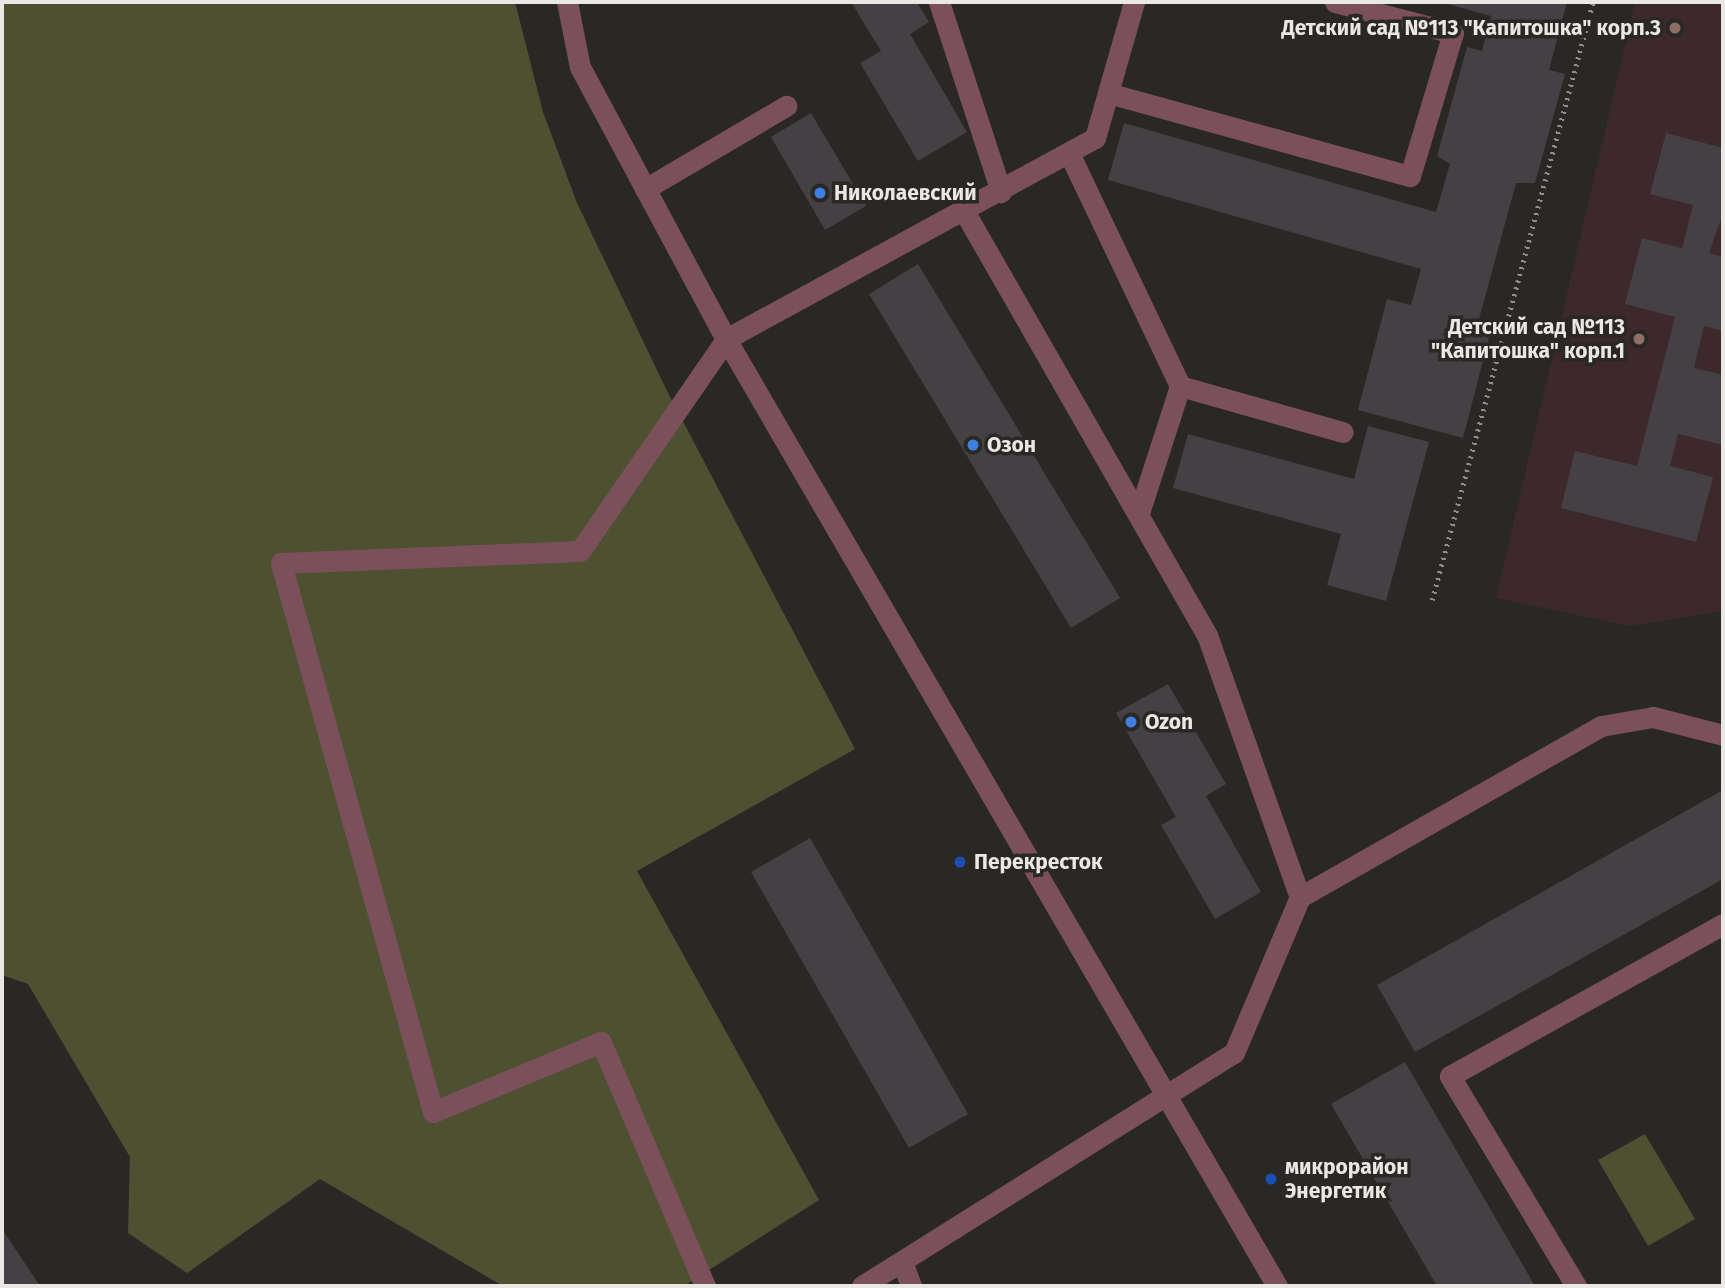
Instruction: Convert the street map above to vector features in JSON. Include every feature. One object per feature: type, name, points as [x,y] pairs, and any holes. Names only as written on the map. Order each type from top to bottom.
[{"type":"street","points":[[567,2],[580,67],[726,339],[1278,1286]]},
{"type":"street","points":[[939,2],[1002,192]]},
{"type":"street","points":[[705,1286],[601,1042],[433,1112],[281,563],[580,551],[726,339],[1002,192],[1095,138],[1134,2]]},
{"type":"street","points":[[1108,93],[1410,176],[1453,33],[1335,2]]},
{"type":"street","points":[[645,189],[786,106]]},
{"type":"street","points":[[1069,153],[1180,386],[1139,513]]},
{"type":"street","points":[[964,211],[1207,635],[1300,897]]},
{"type":"street","points":[[1180,386],[1343,432]]},
{"type":"street","points":[[862,1286],[1234,1053],[1300,897],[1601,726],[1653,717],[1723,735]]},
{"type":"street","points":[[1576,1286],[1450,1076],[1723,924]]},
{"type":"street","points":[[902,1262],[911,1286]]},
{"type":"path","points":[[1432,600],[1593,2]]},
{"type":"shaded area","name":"Детский сад №113 \"Капитошка\" корп.1","points":[[1635,2],[1723,2],[1723,611],[1629,626],[1496,598]]},
{"type":"green space","points":[[2,2],[515,2],[543,112],[577,203],[668,393],[855,749],[637,871],[819,1200],[684,1286],[503,1286],[320,1179],[187,1273],[128,1233],[130,1157],[28,984],[2,975]]},
{"type":"green space","points":[[1645,1134],[1695,1219],[1648,1246],[1598,1160]]},
{"type":"building","points":[[851,2],[917,2],[929,22],[910,34],[967,132],[918,161],[860,63],[881,51]]},
{"type":"building","points":[[1440,2],[1567,2],[1549,70],[1565,74],[1535,183],[1516,183],[1478,323],[1492,326],[1463,438],[1358,410],[1387,299],[1411,305],[1421,269],[1108,180],[1124,123],[1436,212],[1450,164],[1437,156],[1467,47],[1482,51],[1491,16]]},
{"type":"building","points":[[811,113],[866,206],[825,230],[771,137]]},
{"type":"building","points":[[1666,133],[1723,148],[1723,213],[1709,253],[1723,257],[1723,331],[1704,326],[1694,368],[1723,375],[1723,445],[1678,434],[1670,466],[1713,477],[1696,542],[1561,508],[1575,451],[1637,466],[1675,317],[1625,304],[1642,238],[1682,248],[1693,205],[1650,194]]},
{"type":"building","points":[[918,264],[1120,598],[1071,628],[869,294]]},
{"type":"building","points":[[1368,426],[1429,442],[1386,601],[1327,585],[1341,534],[1173,488],[1188,434],[1354,479]]},
{"type":"building","points":[[1168,684],[1226,784],[1206,796],[1261,892],[1215,919],[1161,825],[1176,817],[1116,713]]},
{"type":"building","points":[[1723,790],[1723,879],[1415,1052],[1377,985]]},
{"type":"building","points":[[810,838],[968,1114],[909,1148],[751,872]]},
{"type":"building","points":[[1405,1062],[1535,1286],[1437,1286],[1331,1104]]},
{"type":"building","points":[[2,1229],[40,1286],[2,1286]]},
{"type":"place","name":"Детский сад №113 \"Капитошка\" корп.3","points":[[1675,28]]},
{"type":"place","name":"Николаевский","points":[[820,193]]},
{"type":"place","name":"Детский сад №113 \"Капитошка\" корп.1","points":[[1639,339]]},
{"type":"place","name":"Озон","points":[[973,445]]},
{"type":"place","name":"Ozon","points":[[1131,722]]},
{"type":"place","name":"Перекресток","points":[[960,862]]},
{"type":"place","name":"микрорайон Энергетик","points":[[1271,1179]]}]
